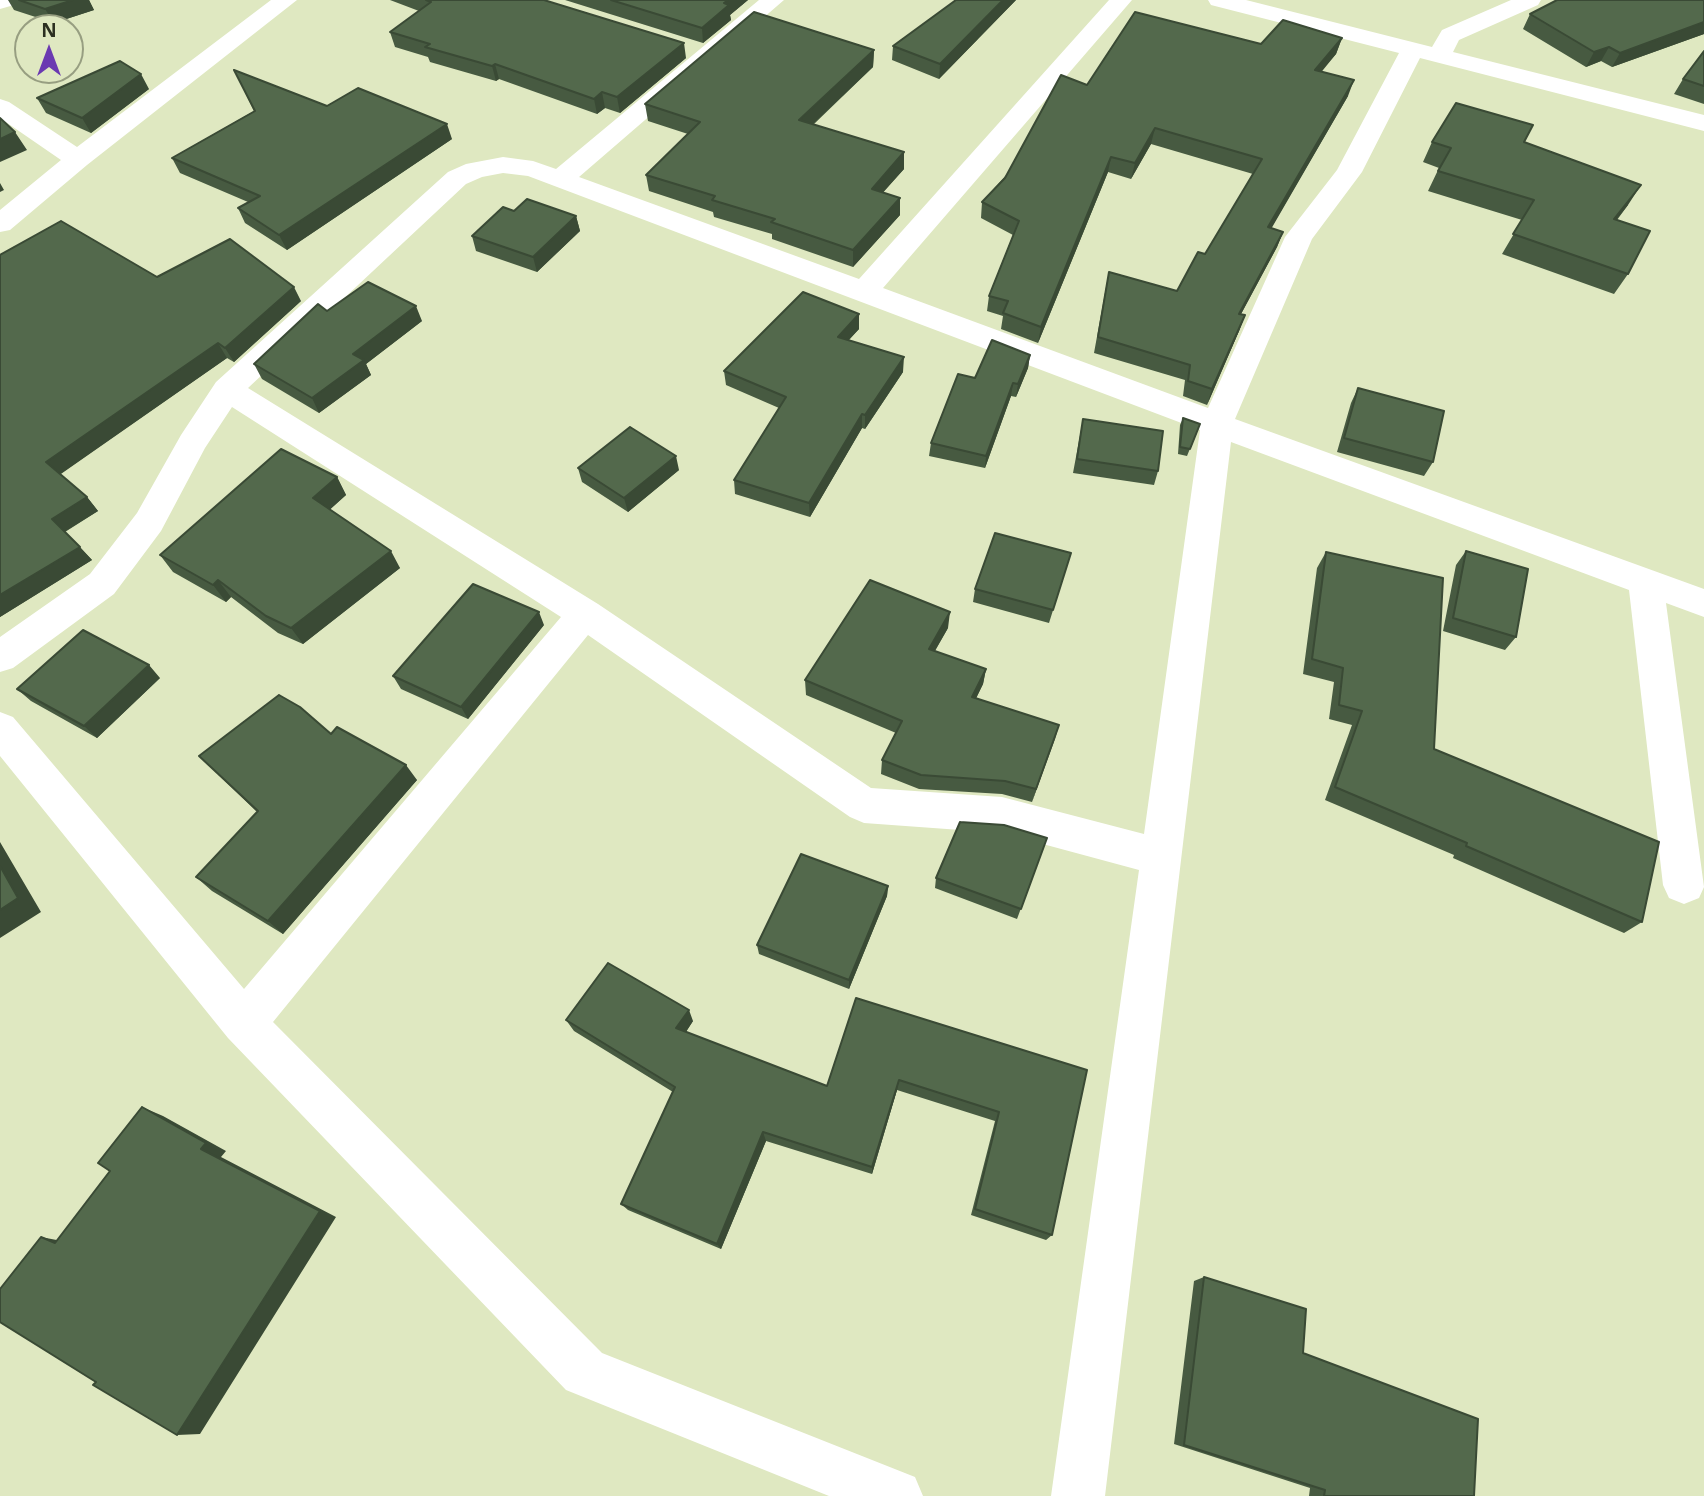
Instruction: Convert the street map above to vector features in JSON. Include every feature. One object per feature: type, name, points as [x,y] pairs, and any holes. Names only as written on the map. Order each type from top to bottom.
[{"type":"street","points":[[0,2],[6,0]]},
{"type":"street","points":[[0,224],[78,159],[286,0]]},
{"type":"street","points":[[559,179],[773,0]]},
{"type":"street","points":[[864,292],[1121,0]]},
{"type":"street","points":[[1219,0],[1704,123]]},
{"type":"street","points":[[1078,1496],[1217,424],[1299,237],[1349,173],[1426,51],[1450,35],[1530,0]]},
{"type":"street","points":[[681,47],[706,54]]},
{"type":"street","points":[[0,107],[78,159]]},
{"type":"street","points":[[0,657],[102,584],[149,522],[192,443],[227,390],[457,178],[475,170],[503,165],[533,169],[1704,603]]},
{"type":"street","points":[[227,390],[585,614],[864,805],[1002,815],[1161,858]]},
{"type":"street","points":[[1646,581],[1685,885]]},
{"type":"street","points":[[244,1023],[585,614]]},
{"type":"street","points":[[2,733],[244,1023],[584,1372],[896,1496]]},
{"type":"building","points":[[19,0],[73,0],[45,9]]},
{"type":"building","points":[[426,0],[544,0],[684,43],[617,97],[602,92],[594,99],[495,64],[492,66],[425,47],[430,44],[390,32],[431,2]]},
{"type":"building","points":[[611,0],[728,0],[724,3],[729,5],[702,28]]},
{"type":"building","points":[[956,0],[1003,0],[940,64],[893,46]]},
{"type":"building","points":[[1557,0],[1704,0],[1704,22],[1620,53],[1609,47],[1594,52],[1530,14]]},
{"type":"building","points":[[754,12],[874,50],[799,120],[904,152],[872,189],[900,198],[853,250],[771,222],[775,219],[712,200],[715,196],[646,175],[700,122],[645,104]]},
{"type":"building","points":[[1135,12],[1261,44],[1283,20],[1342,38],[1315,70],[1354,80],[1268,227],[1283,232],[1239,314],[1245,315],[1212,389],[1188,381],[1190,365],[1098,337],[1109,272],[1177,291],[1198,252],[1205,254],[1262,159],[1155,128],[1135,163],[1111,157],[1041,327],[1003,313],[1008,301],[989,296],[1019,221],[982,202],[1005,178],[1061,75],[1087,85]]},
{"type":"building","points":[[1704,51],[1704,86],[1683,79]]},
{"type":"building","points":[[120,61],[141,74],[82,118],[37,98],[68,84],[84,84],[84,77]]},
{"type":"building","points":[[234,70],[327,106],[358,88],[447,124],[279,235],[238,208],[260,196],[172,158],[255,111]]},
{"type":"building","points":[[1456,103],[1533,125],[1524,142],[1641,185],[1614,219],[1650,231],[1628,274],[1513,234],[1534,200],[1438,171],[1451,148],[1432,142]]},
{"type":"building","points":[[0,118],[15,132],[0,139]]},
{"type":"building","points":[[527,199],[576,216],[533,257],[472,236],[503,207],[514,211]]},
{"type":"building","points":[[61,221],[157,277],[230,239],[294,287],[225,348],[218,343],[46,462],[87,497],[52,519],[80,547],[0,595],[0,255]]},
{"type":"building","points":[[368,282],[416,306],[353,354],[364,360],[312,398],[254,364],[318,304],[327,311]]},
{"type":"building","points":[[803,292],[859,314],[838,337],[904,357],[865,415],[862,414],[809,503],[734,480],[786,397],[724,371]]},
{"type":"building","points":[[992,340],[1030,355],[1018,384],[1013,383],[986,456],[931,443],[958,374],[975,378]]},
{"type":"building","points":[[1358,388],[1444,411],[1433,462],[1344,438]]},
{"type":"building","points":[[1183,418],[1200,424],[1190,449],[1180,447]]},
{"type":"building","points":[[1083,419],[1163,431],[1158,471],[1077,459]]},
{"type":"building","points":[[630,427],[676,456],[624,498],[578,468]]},
{"type":"building","points":[[281,449],[337,477],[313,498],[391,551],[291,628],[266,616],[218,580],[213,585],[160,555]]},
{"type":"building","points":[[995,533],[1071,553],[1053,610],[975,589]]},
{"type":"building","points":[[1466,551],[1528,569],[1516,637],[1453,618]]},
{"type":"building","points":[[1326,552],[1443,578],[1434,749],[1659,842],[1642,922],[1335,787],[1362,711],[1339,705],[1343,668],[1312,659]]},
{"type":"building","points":[[870,580],[950,612],[929,649],[986,669],[972,697],[1059,725],[1036,789],[1005,781],[921,775],[882,760],[902,721],[805,680]]},
{"type":"building","points":[[473,584],[539,612],[461,707],[393,676]]},
{"type":"building","points":[[83,630],[149,665],[84,726],[17,689]]},
{"type":"building","points":[[279,695],[300,707],[331,734],[337,727],[406,765],[268,921],[196,877],[258,811],[199,756]]},
{"type":"building","points":[[960,822],[1004,825],[1047,838],[1021,909],[936,878]]},
{"type":"building","points":[[801,854],[888,886],[849,980],[757,945]]},
{"type":"building","points":[[0,866],[18,898],[0,910]]},
{"type":"building","points":[[608,963],[689,1010],[676,1028],[827,1086],[856,998],[1087,1070],[1052,1235],[975,1209],[999,1112],[899,1080],[872,1167],[763,1132],[717,1244],[621,1204],[675,1087],[566,1020]]},
{"type":"building","points":[[142,1107],[206,1143],[201,1149],[320,1211],[177,1435],[93,1385],[96,1382],[0,1322],[0,1289],[41,1237],[55,1243],[110,1171],[98,1163]]},
{"type":"building","points":[[1204,1277],[1306,1309],[1303,1353],[1478,1419],[1474,1496],[1324,1496],[1325,1490],[1184,1445]]}]
